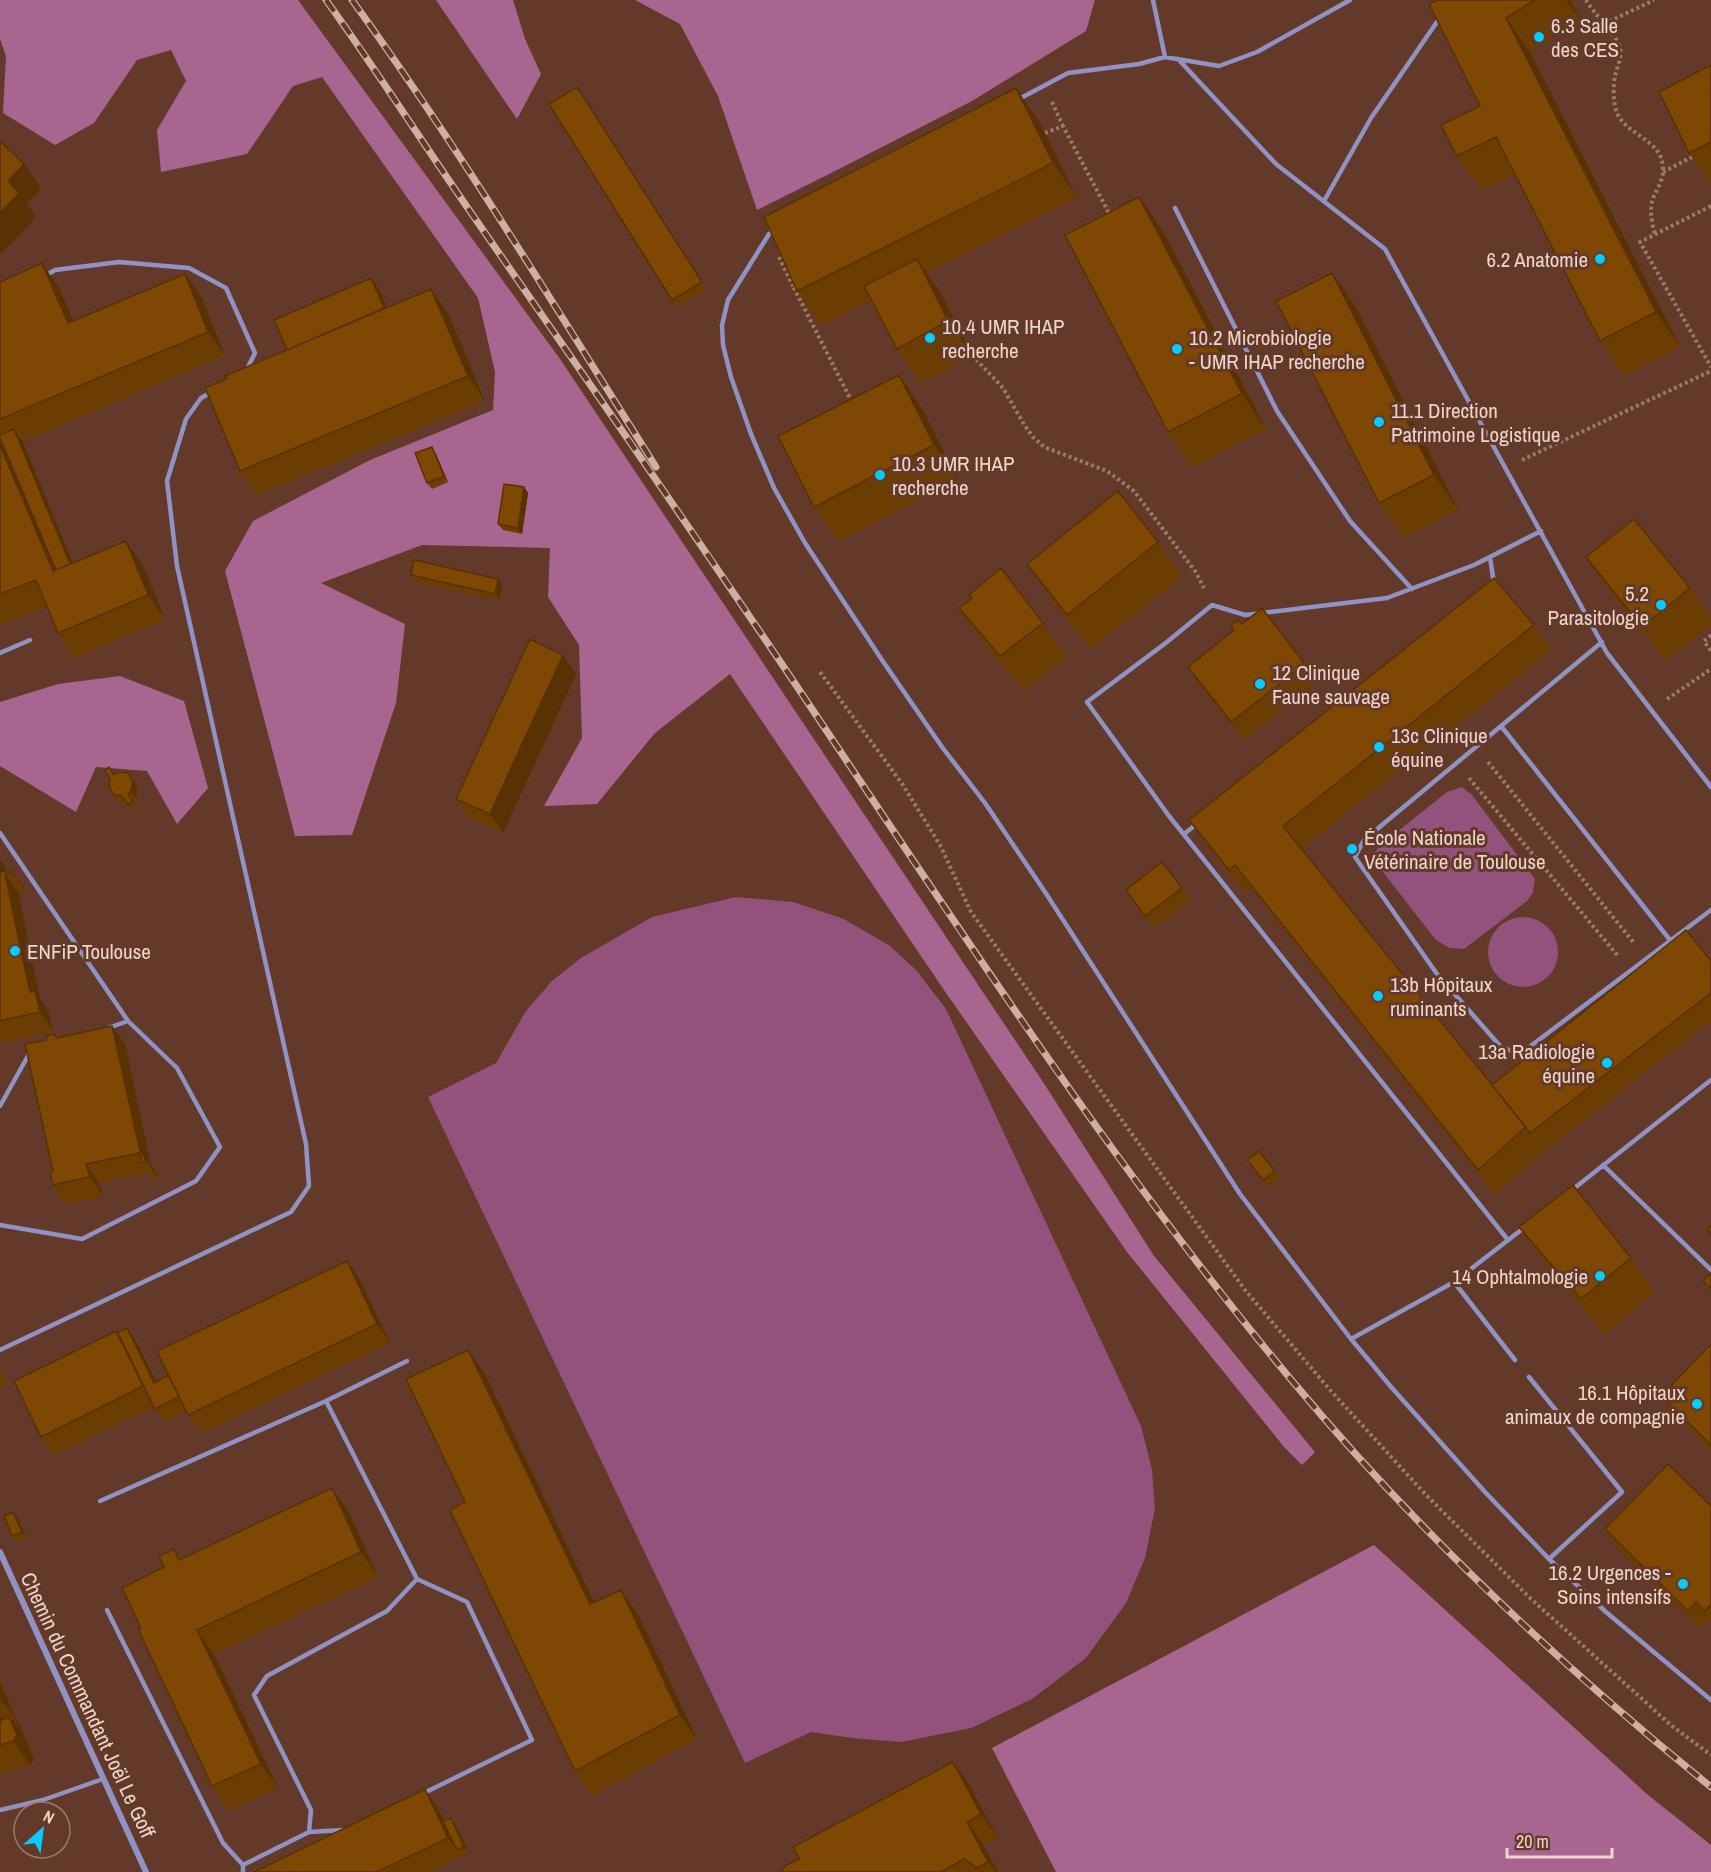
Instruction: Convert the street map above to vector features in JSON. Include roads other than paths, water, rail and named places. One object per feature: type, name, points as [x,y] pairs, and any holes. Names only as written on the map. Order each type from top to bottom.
[{"type":"street","name":"Chemin du Commandant Joël Le Goff","points":[[0,1552],[146,1872]]},
{"type":"lane","points":[[1153,0],[1165,57]]},
{"type":"lane","points":[[1012,103],[1068,73],[1138,64],[1165,57],[1219,66],[1257,52],[1350,0]]},
{"type":"lane","points":[[1324,201],[1371,118],[1445,10]]},
{"type":"lane","points":[[1178,58],[1276,164],[1385,249],[1607,653],[1711,787]]},
{"type":"lane","points":[[1175,208],[1277,411],[1350,521],[1412,589]]},
{"type":"lane","points":[[778,228],[768,234],[728,300],[722,325],[723,345],[731,377],[751,434],[774,488],[805,543],[942,747],[985,803],[1240,1194],[1352,1339],[1392,1388],[1549,1559],[1606,1612],[1711,1700]]},
{"type":"lane","points":[[37,280],[55,270],[119,262],[189,268],[226,288],[255,353],[244,375]]},
{"type":"lane","points":[[0,1350],[291,1212],[309,1186],[306,1144],[177,566],[166,481],[186,419],[201,398],[218,389]]},
{"type":"lane","points":[[1508,1240],[1169,816],[1087,702],[1212,605],[1245,615],[1387,598],[1474,565],[1541,531]]},
{"type":"lane","points":[[1486,591],[1494,583],[1490,557]]},
{"type":"lane","points":[[0,653],[30,640]]},
{"type":"lane","points":[[1602,642],[1364,840],[1354,857],[1437,974],[1501,1047],[1520,1054],[1711,910]]},
{"type":"lane","points":[[1501,726],[1670,940]]},
{"type":"lane","points":[[1184,834],[1201,820]]},
{"type":"lane","points":[[0,834],[128,1021],[177,1068],[220,1147],[196,1181],[82,1239],[0,1225]]},
{"type":"lane","points":[[106,1028],[128,1021]]},
{"type":"lane","points":[[0,1106],[30,1053]]},
{"type":"lane","points":[[1569,1193],[1711,1080]]},
{"type":"lane","points":[[0,1092],[7,1093]]},
{"type":"lane","points":[[1603,1165],[1711,1270]]},
{"type":"lane","points":[[1352,1339],[1454,1282],[1534,1220]]},
{"type":"lane","points":[[1454,1282],[1515,1360]]},
{"type":"lane","points":[[100,1501],[326,1401],[406,1361]]},
{"type":"lane","points":[[1529,1377],[1622,1491],[1549,1559]]},
{"type":"lane","points":[[326,1401],[417,1579],[467,1602],[532,1740],[419,1795]]},
{"type":"lane","points":[[309,1832],[311,1810],[254,1695],[267,1676],[387,1611],[417,1579]]},
{"type":"lane","points":[[107,1610],[223,1843],[243,1865],[243,1872]]},
{"type":"lane","points":[[0,1810],[43,1800],[103,1779]]},
{"type":"lane","points":[[243,1865],[309,1832],[348,1830]]},
{"type":"railway","points":[[326,0],[731,590],[988,971],[1166,1222],[1294,1383],[1390,1492],[1545,1645],[1711,1787]]},
{"type":"railway","points":[[352,0],[470,173],[656,467]]},
{"type":"place","name":"6.3 Salle des CES","points":[[1539,37]]},
{"type":"place","name":"6.2 Anatomie","points":[[1600,259]]},
{"type":"place","name":"10.4 UMR IHAP recherche","points":[[930,338]]},
{"type":"place","name":"10.2 Microbiologie - UMR IHAP recherche","points":[[1177,349]]},
{"type":"place","name":"11.1 Direction Patrimoine Logistique","points":[[1379,422]]},
{"type":"place","name":"10.3 UMR IHAP recherche","points":[[880,475]]},
{"type":"place","name":"5.2 Parasitologie","points":[[1661,605]]},
{"type":"place","name":"12 Clinique Faune sauvage","points":[[1260,684]]},
{"type":"place","name":"13c Clinique équine","points":[[1379,747]]},
{"type":"place","name":"École Nationale Vétérinaire de Toulouse","points":[[1352,849]]},
{"type":"place","name":"ENFiP Toulouse","points":[[15,951]]},
{"type":"place","name":"13b Hôpitaux ruminants","points":[[1378,996]]},
{"type":"place","name":"13a Radiologie équine","points":[[1607,1063]]},
{"type":"place","name":"14 Ophtalmologie","points":[[1600,1276]]},
{"type":"place","name":"16.1 Hôpitaux animaux de compagnie","points":[[1697,1404]]},
{"type":"place","name":"16.2 Urgences - Soins intensifs","points":[[1683,1584]]}]
